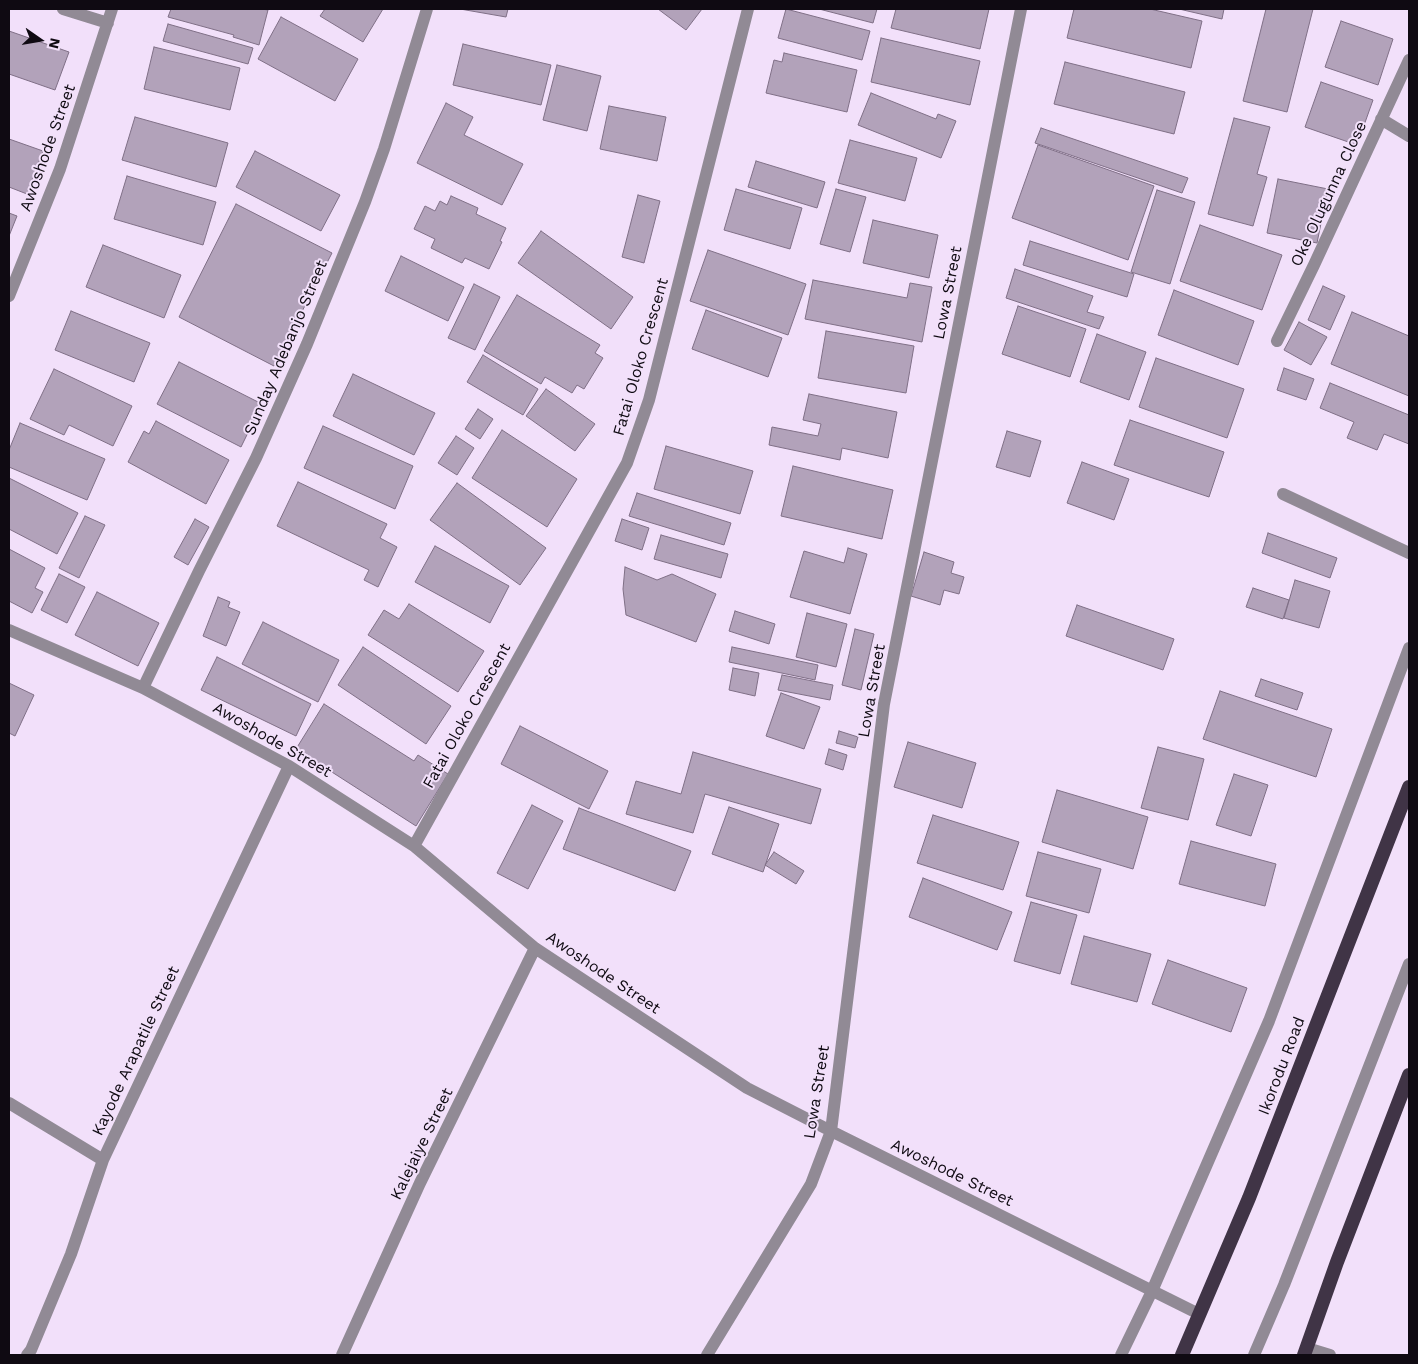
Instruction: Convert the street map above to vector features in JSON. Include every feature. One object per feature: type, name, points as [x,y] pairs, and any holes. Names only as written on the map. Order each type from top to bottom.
[{"type":"highway","name":"Ikorodu Road","points":[[1182,1355],[1249,1198],[1409,787]]},
{"type":"highway","points":[[1306,1352],[1337,1262],[1409,1075]]},
{"type":"street","points":[[63,9],[108,23]]},
{"type":"street","name":"Awoshode Street","points":[[9,296],[60,169],[112,9]]},
{"type":"street","name":"Sunday Adebanjo Street","points":[[143,688],[256,458],[308,344],[365,202],[384,148],[427,9]]},
{"type":"street","name":"Fatai Oloko Crescent","points":[[414,846],[627,463],[649,400],[748,9]]},
{"type":"street","name":"Lowa Street","points":[[707,1355],[811,1184],[831,1131],[884,704],[1021,9]]},
{"type":"street","name":"Oke Olugunna Close","points":[[1277,341],[1409,60]]},
{"type":"street","points":[[1381,119],[1409,136]]},
{"type":"street","points":[[1283,494],[1409,553]]},
{"type":"street","name":"Awoshode Street","points":[[9,630],[143,688],[289,766],[414,846],[535,948],[747,1088],[1199,1314]]},
{"type":"street","points":[[1121,1355],[1152,1291],[1269,1021],[1409,648]]},
{"type":"street","name":"Kayode Arapatile Street","points":[[27,1355],[31,1350],[71,1254],[103,1160],[289,766]]},
{"type":"street","name":"Kalejaiye Street","points":[[342,1355],[420,1183],[535,948]]},
{"type":"street","points":[[1254,1355],[1284,1285],[1409,964]]},
{"type":"street","points":[[9,1103],[103,1160]]},
{"type":"street","points":[[1306,1352],[1330,1355]]},
{"type":"building","points":[[171,9],[268,10],[259,45],[233,37],[234,35],[168,17]]},
{"type":"building","points":[[325,9],[383,9],[363,42],[320,16]]},
{"type":"building","points":[[460,9],[508,9],[506,17]]},
{"type":"building","points":[[658,9],[702,9],[686,30]]},
{"type":"building","points":[[786,9],[870,31],[862,60],[778,38]]},
{"type":"building","points":[[819,9],[877,9],[873,23]]},
{"type":"building","points":[[896,9],[989,9],[980,49],[891,28]]},
{"type":"building","points":[[1074,9],[1150,9],[1202,21],[1191,68],[1067,38]]},
{"type":"building","points":[[1179,9],[1224,9],[1222,19]]},
{"type":"building","points":[[1266,9],[1313,9],[1287,112],[1243,101]]},
{"type":"building","points":[[281,17],[358,59],[335,101],[258,59]]},
{"type":"building","points":[[1341,21],[1393,39],[1378,85],[1325,67]]},
{"type":"building","points":[[168,24],[253,48],[248,64],[163,41]]},
{"type":"building","points":[[9,31],[69,52],[55,90],[9,74]]},
{"type":"building","points":[[881,38],[980,61],[970,105],[871,82]]},
{"type":"building","points":[[463,44],[551,65],[541,105],[453,85]]},
{"type":"building","points":[[154,47],[240,68],[230,110],[144,89]]},
{"type":"building","points":[[784,53],[857,70],[847,112],[766,93],[774,60],[782,62]]},
{"type":"building","points":[[1065,62],[1185,92],[1174,134],[1054,104]]},
{"type":"building","points":[[557,65],[601,76],[587,131],[543,120]]},
{"type":"building","points":[[1321,82],[1373,100],[1357,145],[1305,127]]},
{"type":"building","points":[[871,93],[936,119],[938,114],[956,121],[941,158],[858,125]]},
{"type":"building","points":[[446,103],[473,117],[464,135],[523,164],[502,205],[417,163]]},
{"type":"building","points":[[609,106],[666,117],[657,161],[600,149]]},
{"type":"building","points":[[135,117],[228,143],[216,187],[122,160]]},
{"type":"building","points":[[1234,118],[1270,127],[1257,174],[1267,177],[1253,226],[1208,214]]},
{"type":"building","points":[[1041,128],[1188,178],[1182,193],[1035,143]]},
{"type":"building","points":[[9,139],[43,151],[27,194],[9,187]]},
{"type":"building","points":[[850,140],[917,158],[905,201],[838,183]]},
{"type":"building","points":[[1038,145],[1154,186],[1128,260],[1012,218]]},
{"type":"building","points":[[255,151],[340,195],[321,231],[236,187]]},
{"type":"building","points":[[756,161],[825,182],[817,208],[748,187]]},
{"type":"building","points":[[127,176],[216,202],[203,245],[114,219]]},
{"type":"building","points":[[1278,179],[1328,189],[1317,243],[1267,233]]},
{"type":"building","points":[[736,189],[802,208],[790,249],[724,230]]},
{"type":"building","points":[[836,189],[866,197],[850,252],[820,244]]},
{"type":"building","points":[[1157,190],[1195,202],[1170,284],[1131,272]]},
{"type":"building","points":[[638,195],[660,201],[644,263],[622,257]]},
{"type":"building","points":[[451,196],[478,208],[476,214],[506,228],[500,241],[502,242],[489,269],[465,258],[462,263],[431,248],[435,239],[414,229],[425,206],[435,211],[440,201],[447,205]]},
{"type":"building","points":[[236,204],[332,253],[274,366],[179,317]]},
{"type":"building","points":[[9,213],[17,216],[9,236]]},
{"type":"building","points":[[873,220],[938,235],[929,278],[863,263]]},
{"type":"building","points":[[1200,225],[1282,255],[1262,310],[1180,281]]},
{"type":"building","points":[[541,231],[633,297],[611,329],[518,263]]},
{"type":"building","points":[[1030,241],[1134,274],[1127,297],[1023,265]]},
{"type":"building","points":[[103,245],[181,275],[164,318],[86,287]]},
{"type":"building","points":[[708,250],[806,284],[788,335],[690,301]]},
{"type":"building","points":[[401,256],[464,287],[448,321],[385,291]]},
{"type":"building","points":[[1015,269],[1093,296],[1087,312],[1104,317],[1099,329],[1006,298]]},
{"type":"building","points":[[813,280],[907,298],[910,283],[932,287],[922,342],[805,319]]},
{"type":"building","points":[[474,284],[500,297],[475,350],[448,338]]},
{"type":"building","points":[[1323,286],[1345,296],[1330,330],[1308,320]]},
{"type":"building","points":[[1174,290],[1254,321],[1238,365],[1158,335]]},
{"type":"building","points":[[517,295],[600,345],[595,353],[603,358],[584,389],[577,385],[572,393],[545,377],[541,384],[484,351]]},
{"type":"building","points":[[1018,306],[1086,329],[1070,377],[1002,354]]},
{"type":"building","points":[[706,310],[782,338],[768,377],[692,349]]},
{"type":"building","points":[[71,311],[150,343],[134,382],[55,350]]},
{"type":"building","points":[[1352,312],[1409,336],[1409,396],[1331,364]]},
{"type":"building","points":[[1299,322],[1327,337],[1311,365],[1284,350]]},
{"type":"building","points":[[826,331],[914,346],[906,393],[818,378]]},
{"type":"building","points":[[1097,334],[1146,352],[1129,400],[1080,382]]},
{"type":"building","points":[[483,355],[538,389],[523,415],[467,382]]},
{"type":"building","points":[[1156,358],[1244,389],[1227,438],[1139,407]]},
{"type":"building","points":[[179,362],[262,404],[241,447],[157,404]]},
{"type":"building","points":[[1284,368],[1314,379],[1306,400],[1277,390]]},
{"type":"building","points":[[54,369],[132,406],[113,446],[69,425],[64,435],[30,419]]},
{"type":"building","points":[[353,374],[435,413],[414,455],[333,416]]},
{"type":"building","points":[[1330,383],[1409,415],[1409,444],[1384,434],[1377,450],[1347,438],[1354,422],[1320,408]]},
{"type":"building","points":[[546,389],[595,424],[575,451],[526,416]]},
{"type":"building","points":[[809,394],[897,412],[888,458],[842,448],[840,460],[769,445],[772,427],[818,436],[821,424],[803,420]]},
{"type":"building","points":[[478,409],[493,419],[480,439],[465,429]]},
{"type":"building","points":[[1130,420],[1224,452],[1209,497],[1114,465]]},
{"type":"building","points":[[156,421],[229,460],[206,504],[128,462],[144,431],[149,434]]},
{"type":"building","points":[[20,423],[105,459],[87,500],[9,467],[9,450]]},
{"type":"building","points":[[323,426],[413,466],[395,509],[304,468]]},
{"type":"building","points":[[502,430],[577,479],[547,527],[472,478]]},
{"type":"building","points":[[1007,431],[1041,441],[1030,477],[996,467]]},
{"type":"building","points":[[456,436],[474,448],[457,475],[438,463]]},
{"type":"building","points":[[666,446],[753,471],[740,514],[654,489]]},
{"type":"building","points":[[1082,462],[1129,479],[1114,520],[1067,503]]},
{"type":"building","points":[[793,466],[893,490],[882,539],[781,516]]},
{"type":"building","points":[[9,478],[78,513],[57,554],[9,529]]},
{"type":"building","points":[[298,482],[387,524],[380,538],[397,547],[378,587],[364,580],[369,570],[277,526]]},
{"type":"building","points":[[457,483],[546,548],[520,585],[430,520]]},
{"type":"building","points":[[637,493],[731,523],[724,545],[629,516]]},
{"type":"building","points":[[85,516],[105,525],[79,578],[59,568]]},
{"type":"building","points":[[195,519],[209,527],[188,565],[174,557]]},
{"type":"building","points":[[622,519],[649,528],[642,550],[615,541]]},
{"type":"building","points":[[1268,533],[1337,558],[1330,578],[1262,553]]},
{"type":"building","points":[[661,535],[728,554],[721,578],[654,559]]},
{"type":"building","points":[[435,546],[509,586],[490,623],[415,582]]},
{"type":"building","points":[[848,548],[867,554],[850,614],[790,597],[804,551],[844,563]]},
{"type":"building","points":[[9,549],[45,568],[35,588],[43,592],[32,613],[9,601]]},
{"type":"building","points":[[924,552],[954,562],[951,573],[964,577],[959,594],[944,590],[940,605],[911,596]]},
{"type":"building","points":[[625,567],[657,580],[672,574],[716,594],[696,642],[626,615],[623,589]]},
{"type":"building","points":[[59,574],[85,587],[67,623],[41,610]]},
{"type":"building","points":[[1295,580],[1330,591],[1319,628],[1284,618]]},
{"type":"building","points":[[1253,588],[1289,600],[1283,619],[1246,607]]},
{"type":"building","points":[[97,592],[159,623],[138,666],[75,635]]},
{"type":"building","points":[[218,597],[230,602],[228,607],[240,612],[226,646],[203,636]]},
{"type":"building","points":[[409,604],[484,651],[458,692],[368,635],[384,610],[399,619]]},
{"type":"building","points":[[1077,605],[1174,639],[1163,670],[1066,636]]},
{"type":"building","points":[[735,611],[775,624],[769,644],[729,631]]},
{"type":"building","points":[[807,613],[847,624],[836,667],[796,657]]},
{"type":"building","points":[[263,622],[339,660],[318,702],[242,664]]},
{"type":"building","points":[[855,629],[874,634],[861,690],[842,685]]},
{"type":"building","points":[[363,647],[451,706],[426,744],[338,685]]},
{"type":"building","points":[[732,647],[818,665],[815,680],[729,662]]},
{"type":"building","points":[[217,657],[311,704],[296,736],[201,690]]},
{"type":"building","points":[[733,668],[759,673],[755,696],[729,690]]},
{"type":"building","points":[[782,675],[833,685],[830,700],[778,690]]},
{"type":"building","points":[[1261,679],[1303,693],[1297,710],[1255,696]]},
{"type":"building","points":[[9,683],[34,695],[15,736],[9,733]]},
{"type":"building","points":[[1220,691],[1332,729],[1316,777],[1203,739]]},
{"type":"building","points":[[781,693],[820,707],[804,749],[766,736]]},
{"type":"building","points":[[324,704],[414,761],[418,755],[448,774],[416,826],[296,749]]},
{"type":"building","points":[[520,726],[608,771],[589,809],[501,764]]},
{"type":"building","points":[[839,731],[858,737],[855,748],[836,743]]},
{"type":"building","points":[[908,742],[976,763],[962,808],[894,787]]},
{"type":"building","points":[[1158,747],[1204,759],[1188,820],[1141,808]]},
{"type":"building","points":[[829,749],[847,755],[843,770],[825,764]]},
{"type":"building","points":[[693,752],[821,789],[811,824],[705,794],[693,833],[626,814],[636,781],[681,794]]},
{"type":"building","points":[[1234,774],[1268,785],[1251,836],[1216,825]]},
{"type":"building","points":[[1057,790],[1148,817],[1133,869],[1042,842]]},
{"type":"building","points":[[532,805],[563,821],[528,889],[497,873]]},
{"type":"building","points":[[729,807],[779,824],[763,872],[712,854]]},
{"type":"building","points":[[579,808],[691,851],[675,891],[563,849]]},
{"type":"building","points":[[933,815],[1019,842],[1003,890],[917,863]]},
{"type":"building","points":[[1191,841],[1276,864],[1265,906],[1179,884]]},
{"type":"building","points":[[774,852],[804,871],[796,884],[765,865]]},
{"type":"building","points":[[1038,852],[1101,869],[1089,913],[1026,896]]},
{"type":"building","points":[[923,878],[1012,912],[997,950],[909,917]]},
{"type":"building","points":[[1031,902],[1077,915],[1060,974],[1014,961]]},
{"type":"building","points":[[1084,936],[1151,954],[1137,1002],[1071,984]]},
{"type":"building","points":[[1168,960],[1247,988],[1231,1032],[1152,1004]]}]
